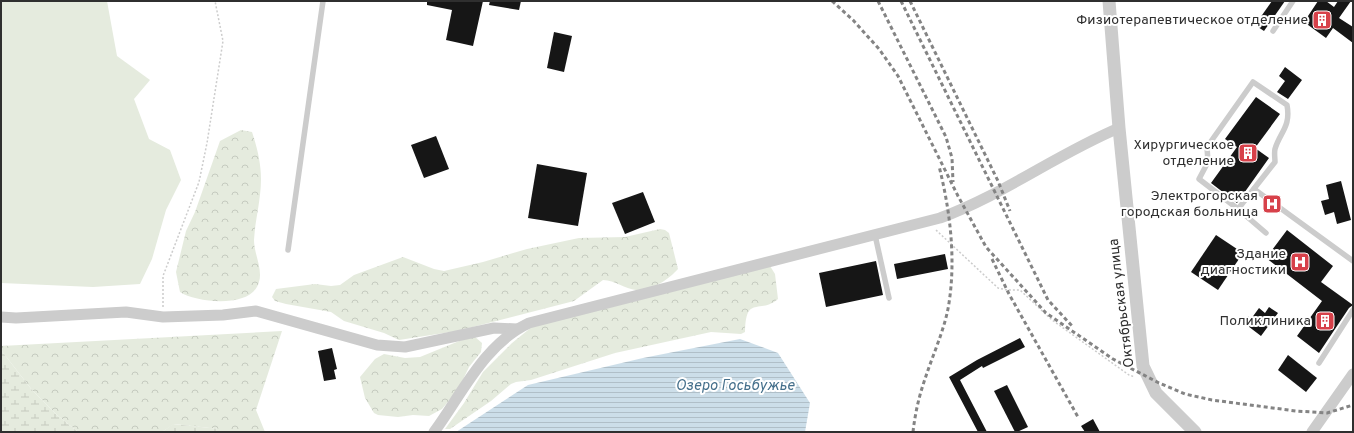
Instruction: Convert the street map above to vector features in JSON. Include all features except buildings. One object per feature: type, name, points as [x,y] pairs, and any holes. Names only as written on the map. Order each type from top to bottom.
[{"type":"street","name":"Октябрьская улица","points":[[1109,1],[1119,128],[1143,366],[1156,394],[1195,432]]},
{"type":"street","points":[[434,432],[480,363],[517,329],[529,323],[927,222],[969,207],[1091,140],[1119,128]]},
{"type":"street","points":[[1,317],[16,318],[126,312],[163,317],[237,314],[256,311],[377,345],[405,347],[494,328],[517,329]]},
{"type":"street","points":[[1312,432],[1353,374]]},
{"type":"lane","points":[[288,250],[323,1]]},
{"type":"lane","points":[[1273,31],[1293,1]]},
{"type":"lane","points":[[1238,209],[1275,162],[1274,150],[1284,132],[1289,114],[1287,105],[1253,82],[1207,147],[1208,162],[1199,178],[1266,233]]},
{"type":"lane","points":[[1254,188],[1353,261]]},
{"type":"lane","points":[[875,235],[889,298]]},
{"type":"lane","points":[[1319,363],[1353,310]]},
{"type":"path","points":[[163,317],[163,276],[199,182],[214,105],[223,41],[215,1]]},
{"type":"path","points":[[927,222],[998,288],[1020,290],[1052,320],[1129,375],[1139,379]]},
{"type":"green space","points":[[1,1],[107,1],[117,56],[150,80],[134,99],[149,139],[170,150],[181,180],[166,210],[152,259],[140,284],[93,287],[1,283]]},
{"type":"green space","points":[[241,130],[252,132],[260,167],[261,187],[254,240],[260,272],[259,282],[254,291],[235,300],[211,301],[188,296],[180,292],[176,272],[186,231],[195,212],[220,141]]},
{"type":"green space","points":[[660,229],[669,233],[678,269],[670,277],[654,287],[636,290],[612,281],[603,280],[574,301],[457,331],[399,340],[384,333],[344,321],[331,312],[286,304],[275,301],[272,297],[276,289],[315,284],[331,286],[340,285],[354,275],[403,257],[434,269],[444,271],[483,262],[527,249],[579,238],[625,237]]},
{"type":"green space","points":[[770,266],[775,274],[778,299],[765,306],[751,309],[746,320],[745,332],[741,334],[711,332],[615,353],[531,380],[516,382],[511,384],[491,401],[450,429],[445,429],[464,403],[483,372],[512,343],[533,326]]},
{"type":"green space","points":[[282,331],[256,410],[265,432],[221,432],[219,429],[174,424],[162,432],[78,432],[57,415],[32,390],[1,350],[1,346]]},
{"type":"green space","points":[[474,336],[482,343],[481,352],[469,367],[458,390],[442,409],[429,416],[413,415],[398,417],[378,415],[374,413],[365,398],[360,377],[375,359],[384,354],[405,358],[420,357]]},
{"type":"green space","points":[[1,350],[32,390],[57,415],[78,432],[1,432]]},
{"type":"green space","points":[[173,424],[220,429],[221,432],[162,432]]},
{"type":"water","name":"Озеро Госьбужье","points":[[740,339],[778,353],[810,403],[805,432],[456,432],[528,385],[643,358]]},
{"type":"railway","points":[[832,1],[853,20],[879,49],[898,76],[958,196],[986,247],[1046,313],[1113,359],[1159,383],[1185,394],[1212,400],[1296,411],[1327,413],[1353,405]]},
{"type":"railway","points":[[878,1],[946,137],[952,158],[953,182]]},
{"type":"railway","points":[[901,1],[1048,300],[1073,327]]},
{"type":"railway","points":[[910,1],[998,181],[1010,211]]},
{"type":"railway","points":[[913,432],[921,392],[945,322],[951,286],[951,234],[939,166]]},
{"type":"railway","points":[[992,259],[1009,294],[1078,417]]},
{"type":"place","name":"Физиотерапевтическое отделение","points":[[1322,20]]},
{"type":"place","name":"Хирургическое отделение","points":[[1248,153]]},
{"type":"place","name":"Электрогорская городская больница","points":[[1272,204]]},
{"type":"place","name":"Здание диагностики","points":[[1300,262]]},
{"type":"place","name":"Поликлиника","points":[[1325,321]]}]
